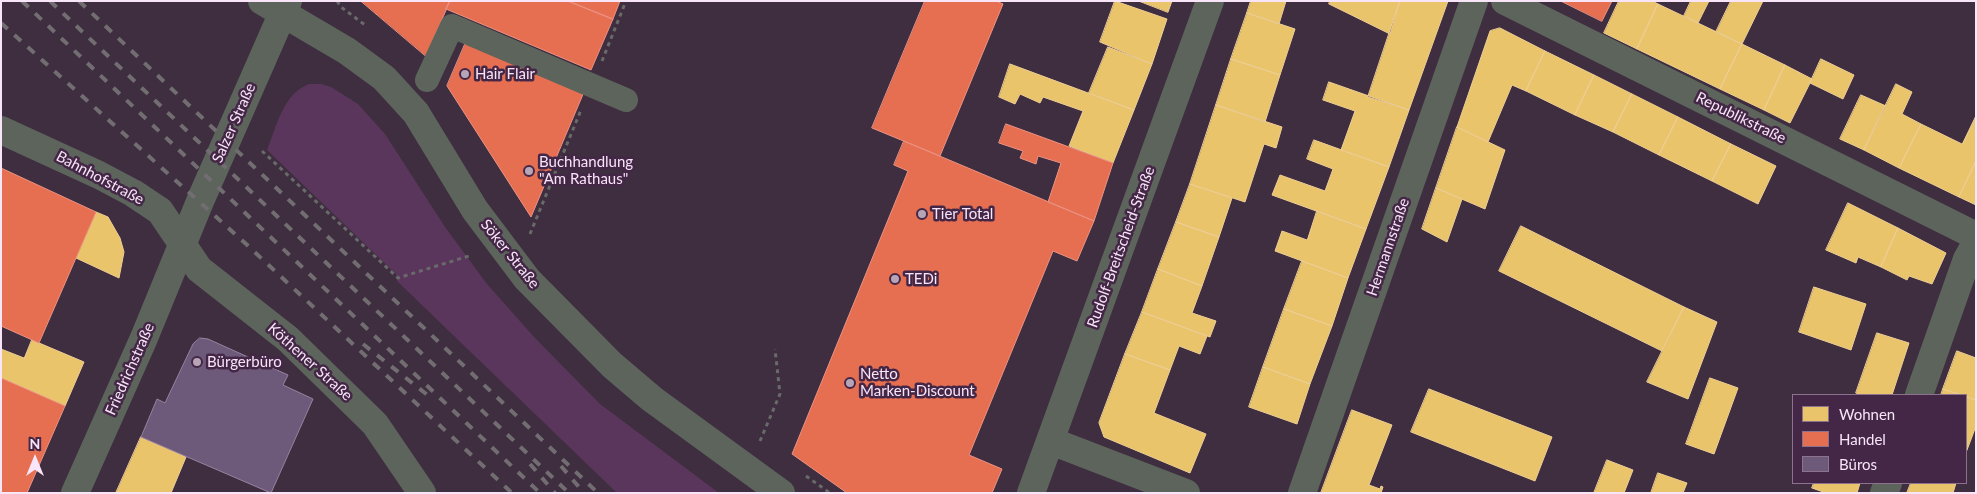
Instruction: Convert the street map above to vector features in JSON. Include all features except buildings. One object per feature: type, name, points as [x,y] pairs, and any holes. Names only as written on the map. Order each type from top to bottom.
[{"type":"street","name":"Rudolf-Breitscheid-Straße","points":[[1032,493],[1210,1]]},
{"type":"street","name":"Hermannstraße","points":[[1302,493],[1474,1]]},
{"type":"street","name":"Republikstraße","points":[[1505,1],[1976,236]]},
{"type":"street","name":"Söker Straße","points":[[277,5],[347,51],[384,78],[402,95],[416,113],[474,210],[501,246],[527,279],[612,365],[652,399],[781,493]]},
{"type":"street","name":"Salzer Straße","points":[[183,246],[277,5]]},
{"type":"street","points":[[427,80],[452,26],[626,100]]},
{"type":"street","name":"Bahnhofstraße","points":[[1,130],[133,193],[160,211],[183,246]]},
{"type":"street","points":[[1919,394],[1968,259],[1976,243]]},
{"type":"street","name":"Friedrichstraße","points":[[75,493],[183,246]]},
{"type":"street","name":"Köthener Straße","points":[[183,246],[199,270],[288,340],[357,404],[376,424],[422,493]]},
{"type":"street","points":[[1051,441],[1186,493]]},
{"type":"path","points":[[337,1],[341,7],[373,31]]},
{"type":"path","points":[[530,234],[626,1]]},
{"type":"path","points":[[347,51],[365,25]]},
{"type":"path","points":[[262,151],[398,278],[473,255]]},
{"type":"path","points":[[525,227],[536,242]]},
{"type":"path","points":[[760,441],[780,394],[775,349]]},
{"type":"path","points":[[752,435],[767,447]]},
{"type":"path","points":[[802,473],[830,493]]},
{"type":"shaded area","points":[[309,84],[321,84],[331,87],[358,104],[385,134],[445,227],[487,284],[535,338],[600,404],[719,493],[617,493],[397,281],[396,274],[267,150],[286,103],[300,89]]},
{"type":"railway","points":[[22,1],[540,493]]},
{"type":"railway","points":[[50,1],[569,493]]},
{"type":"railway","points":[[79,1],[598,493]]},
{"type":"railway","points":[[1,23],[245,243],[512,493]]},
{"type":"railway","points":[[363,344],[430,397]]},
{"type":"railway","points":[[530,464],[555,493]]},
{"type":"railway","points":[[561,466],[584,493]]},
{"type":"place","name":"Hair Flair","points":[[465,74]]},
{"type":"place","name":"Buchhandlung \"Am Rathaus\"","points":[[529,171]]},
{"type":"place","name":"Tier Total","points":[[922,214]]},
{"type":"place","name":"TEDi","points":[[895,279]]},
{"type":"place","name":"Bürgerbüro","points":[[197,362]]},
{"type":"place","name":"Netto Marken-Discount","points":[[850,383]]}]
